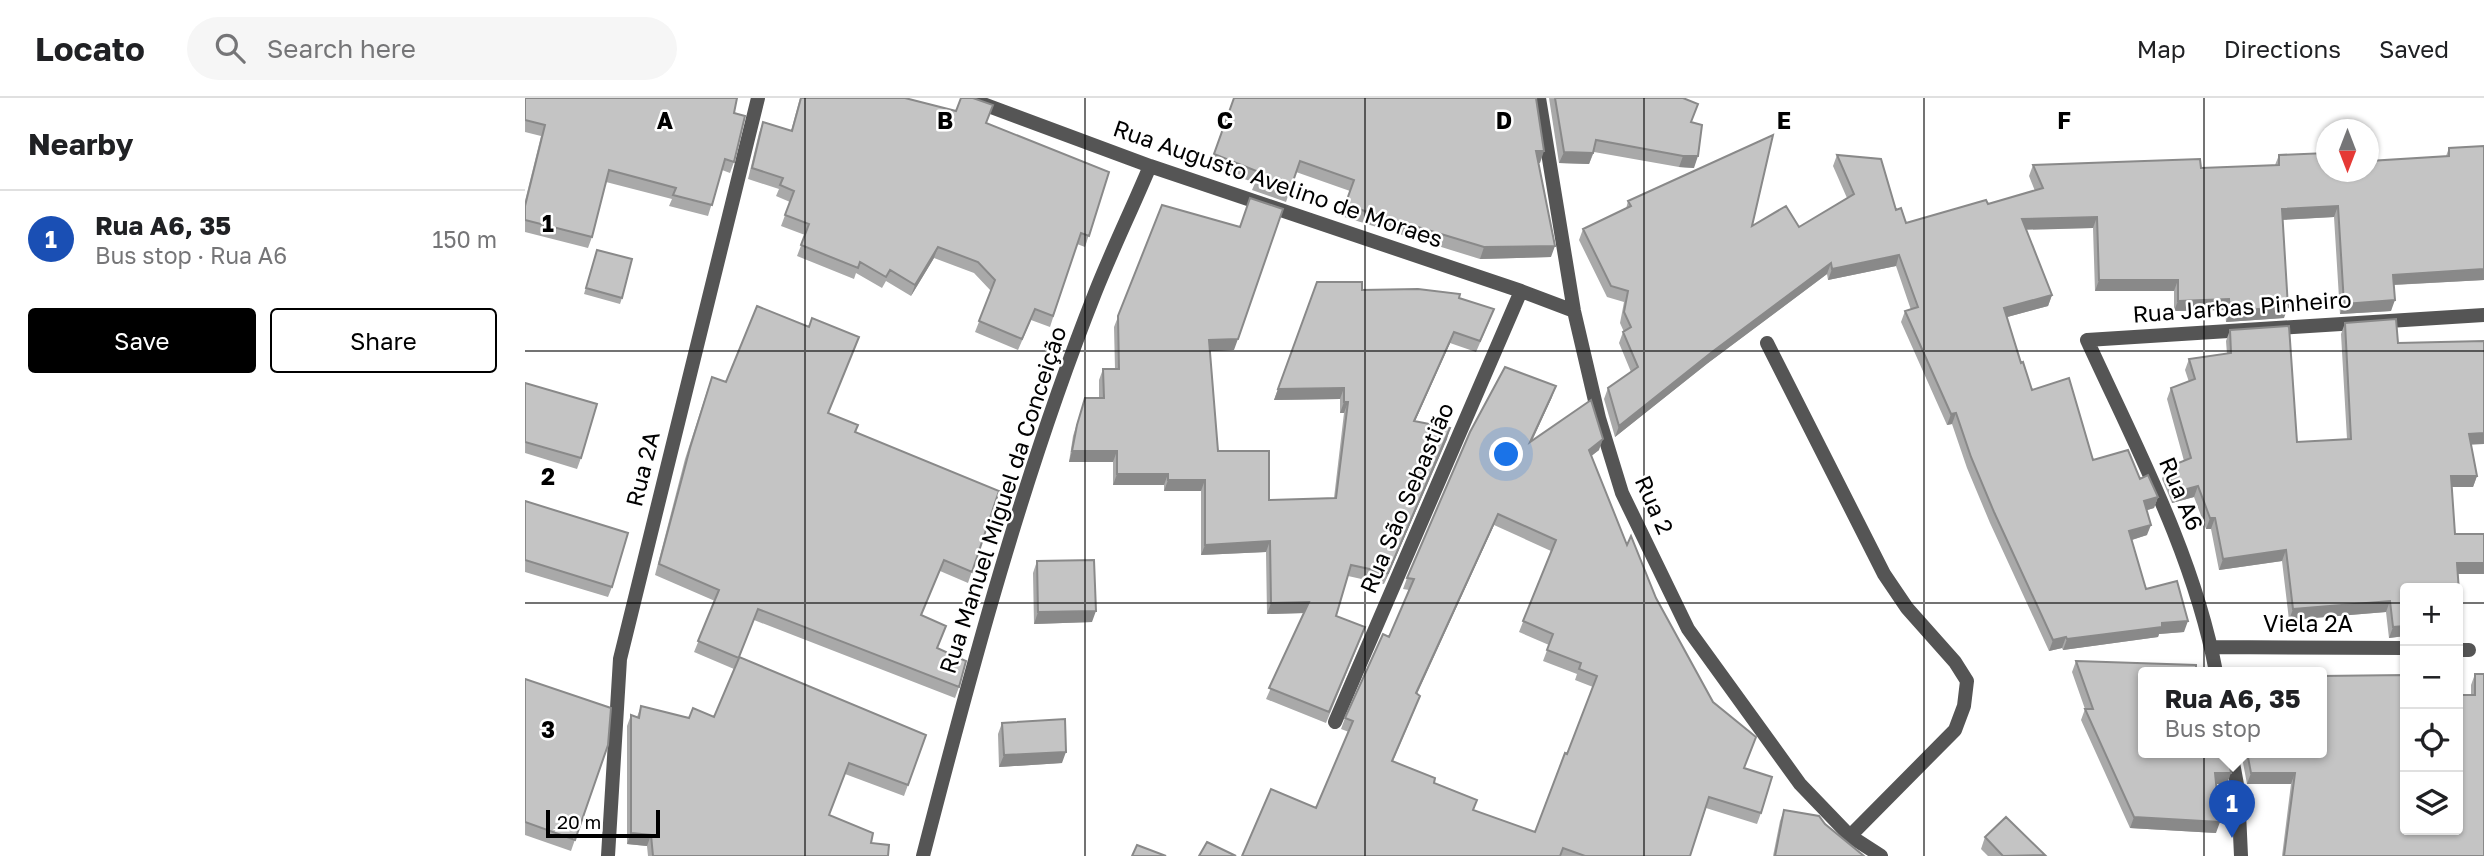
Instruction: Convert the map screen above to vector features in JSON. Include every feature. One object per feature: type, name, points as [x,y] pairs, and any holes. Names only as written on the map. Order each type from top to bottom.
[{"type":"street","name":"Rua 2A","points":[[608,856],[620,659],[758,98]]},
{"type":"street","name":"Rua Augusto Avelino de Moraes","points":[[967,98],[1150,166],[1574,311]]},
{"type":"street","name":"Rua 2","points":[[1539,98],[1574,311],[1599,418],[1622,494],[1688,629],[1800,784],[1850,836],[1881,856]]},
{"type":"street","name":"Rua Manuel Miguel da Conceição","points":[[923,856],[970,673],[1042,441],[1094,293],[1150,166]]},
{"type":"street","name":"Rua São Sebastião","points":[[1335,722],[1521,291]]},
{"type":"street","name":"Rua Jarbas Pinheiro","points":[[2087,340],[2484,315]]},
{"type":"street","name":"Rua A6","points":[[2087,340],[2174,530],[2215,667]]},
{"type":"street","points":[[1767,343],[1884,573],[1907,608],[1955,662],[1966,681],[1964,706],[1955,730],[1850,836]]},
{"type":"street","name":"Viela 2A","points":[[2211,647],[2400,648]]},
{"type":"street","points":[[2232,758],[2238,790],[2241,856]]},
{"type":"building","points":[[525,98],[737,98],[734,113],[745,116],[734,162],[725,159],[712,205],[673,195],[676,188],[609,170],[592,237],[525,220],[525,206],[545,125],[525,120]]},
{"type":"building","points":[[801,98],[905,98],[956,111],[961,98],[973,98],[993,105],[986,123],[1109,172],[1089,236],[1081,233],[1053,316],[1035,309],[1022,339],[979,321],[995,280],[978,262],[938,247],[915,285],[890,270],[886,277],[860,262],[858,268],[801,245],[809,224],[785,215],[794,191],[780,185],[783,178],[752,168],[763,122],[792,131]]},
{"type":"building","points":[[1234,98],[1536,98],[1544,151],[1536,151],[1555,246],[1484,247],[1345,205],[1354,180],[1300,161],[1290,190],[1256,179],[1259,172],[1214,154]]},
{"type":"building","points":[[1555,98],[1683,98],[1698,104],[1691,122],[1702,125],[1698,156],[1683,156],[1596,140],[1593,153],[1564,152]]},
{"type":"building","points":[[1773,135],[1752,226],[1786,206],[1799,227],[1854,194],[1837,155],[1881,159],[1896,210],[1901,208],[1906,223],[1986,200],[1988,204],[2043,188],[2033,165],[2200,159],[2201,168],[2279,165],[2279,155],[2316,153],[2316,182],[2379,182],[2379,160],[2449,156],[2449,148],[2484,146],[2484,269],[2393,275],[2395,300],[2344,304],[2338,206],[2282,209],[2288,307],[2230,311],[2229,299],[2178,301],[2178,280],[2099,280],[2097,217],[2022,219],[2052,295],[2004,308],[2032,390],[2069,378],[2093,460],[2128,450],[2140,479],[2148,475],[2158,497],[2144,501],[2151,525],[2129,531],[2146,589],[2177,581],[2188,621],[2162,623],[2162,627],[2053,640],[1994,512],[1956,413],[1951,414],[1905,311],[1918,307],[1899,255],[1832,269],[1831,263],[1619,426],[1608,388],[1638,367],[1623,332],[1631,327],[1624,312],[1628,291],[1611,286],[1583,229],[1631,206],[1628,201]]},
{"type":"building","points":[[1250,198],[1283,209],[1238,339],[1209,340],[1218,451],[1269,451],[1269,500],[1336,498],[1348,402],[1344,402],[1344,388],[1278,389],[1317,282],[1362,282],[1362,290],[1418,289],[1460,294],[1459,298],[1494,309],[1480,341],[1454,332],[1414,421],[1450,428],[1388,573],[1351,565],[1336,616],[1365,627],[1329,712],[1269,688],[1309,602],[1271,603],[1270,541],[1205,545],[1205,480],[1168,480],[1168,474],[1117,474],[1117,451],[1072,451],[1085,398],[1104,398],[1103,369],[1119,369],[1118,316],[1162,205],[1240,227]]},
{"type":"building","points":[[597,250],[632,259],[622,298],[586,288]]},
{"type":"building","points":[[757,306],[809,327],[812,318],[859,337],[828,413],[858,425],[855,432],[999,491],[972,572],[944,560],[921,615],[946,626],[937,648],[966,661],[959,687],[758,609],[739,657],[926,735],[908,785],[849,763],[829,815],[873,833],[871,843],[889,845],[888,856],[653,856],[651,835],[631,833],[631,715],[639,718],[641,706],[689,718],[693,708],[714,717],[739,658],[698,641],[719,590],[659,564],[712,377],[726,382]]},
{"type":"building","points":[[2396,319],[2398,343],[2484,341],[2484,433],[2469,434],[2477,476],[2451,476],[2455,534],[2484,534],[2484,563],[2457,563],[2458,583],[2400,583],[2400,626],[2393,627],[2390,601],[2293,609],[2286,550],[2223,559],[2215,518],[2210,518],[2198,486],[2176,492],[2166,468],[2191,458],[2171,388],[2195,379],[2189,359],[2231,353],[2230,330],[2289,326],[2297,442],[2351,439],[2345,323]]},
{"type":"building","points":[[1505,367],[1556,386],[1530,442],[1591,400],[1603,439],[1589,450],[1627,545],[1631,536],[1656,598],[1713,702],[1756,737],[1744,768],[1772,777],[1761,813],[1709,797],[1690,856],[1585,856],[1563,848],[1560,856],[1242,856],[1271,789],[1316,808],[1353,721],[1345,718],[1383,634],[1389,637],[1414,579],[1407,578],[1470,432]],"holes":[[[1498,514],[1556,540],[1523,621],[1553,634],[1547,650],[1581,663],[1579,669],[1597,676],[1535,832],[1473,810],[1477,800],[1434,783],[1435,778],[1392,761],[1420,696],[1416,693]]]},
{"type":"building","points":[[525,383],[597,404],[581,458],[525,442]]},
{"type":"building","points":[[525,501],[628,533],[612,587],[525,560]]},
{"type":"building","points":[[1094,560],[1096,611],[1038,612],[1037,561]]},
{"type":"building","points":[[2076,661],[2196,665],[2138,667],[2138,758],[2229,758],[2231,773],[2215,773],[2220,822],[2134,817],[2085,709],[2093,709]]},
{"type":"building","points":[[2475,674],[2484,674],[2484,856],[2284,856],[2295,773],[2251,773],[2248,758],[2327,758],[2327,676],[2400,675],[2400,835],[2463,835],[2463,695],[2475,695]]},
{"type":"building","points":[[525,679],[611,708],[608,745],[575,840],[525,822]]},
{"type":"building","points":[[1065,719],[1066,752],[1004,755],[1002,723]]},
{"type":"building","points":[[1784,810],[1819,816],[1864,856],[1775,856]]},
{"type":"building","points":[[2006,817],[2045,855],[2003,856],[1985,837]]},
{"type":"building","points":[[1207,842],[1236,856],[1199,856]]},
{"type":"building","points":[[1137,845],[1166,856],[1132,856]]},
{"type":"place","name":"Rua A6, 35","points":[[2232,838]]}]
